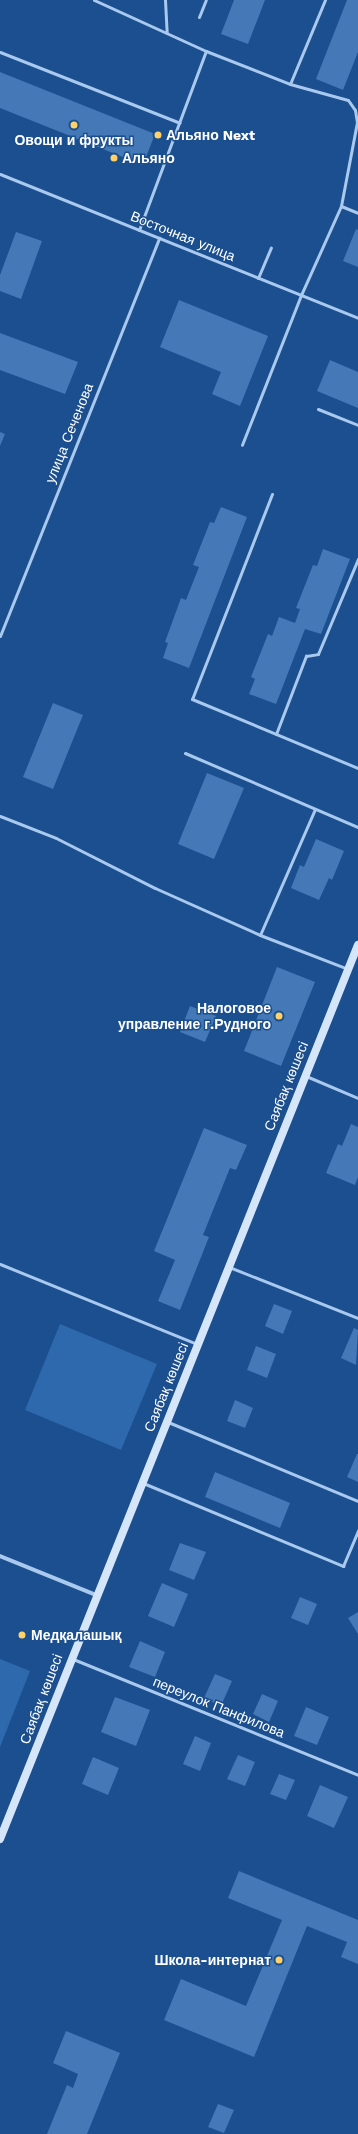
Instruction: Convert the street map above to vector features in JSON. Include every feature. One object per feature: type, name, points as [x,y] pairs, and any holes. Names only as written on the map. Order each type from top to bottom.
[{"type":"street","name":"Саябақ көшесі","points":[[0,1839],[304,1075],[358,945]]},
{"type":"street","points":[[0,1556],[96,1595]]},
{"type":"lane","points":[[94,0],[206,51],[290,84],[348,100],[355,110],[356,122],[341,206],[301,295],[242,445]]},
{"type":"lane","points":[[165,0],[167,33]]},
{"type":"lane","points":[[200,17],[206,0]]},
{"type":"lane","points":[[290,84],[325,0]]},
{"type":"lane","points":[[139,230],[206,51]]},
{"type":"lane","points":[[0,52],[180,123]]},
{"type":"lane","name":"Восточная улица","points":[[0,174],[358,318]]},
{"type":"lane","points":[[341,206],[358,213]]},
{"type":"lane","name":"улица Сеченова","points":[[0,636],[159,238]]},
{"type":"lane","points":[[258,278],[271,248]]},
{"type":"lane","points":[[318,409],[358,425]]},
{"type":"lane","points":[[272,494],[192,699],[358,768]]},
{"type":"lane","points":[[276,734],[306,656],[318,654],[358,559]]},
{"type":"lane","points":[[185,753],[358,827]]},
{"type":"lane","points":[[260,934],[315,809]]},
{"type":"lane","points":[[0,816],[56,838],[155,888],[260,934],[348,969]]},
{"type":"lane","points":[[304,1075],[358,1098]]},
{"type":"lane","points":[[0,1264],[197,1344]]},
{"type":"lane","points":[[228,1267],[358,1318]]},
{"type":"lane","points":[[166,1421],[358,1501]]},
{"type":"lane","points":[[141,1483],[344,1566],[358,1530]]},
{"type":"lane","name":"переулок Панфилова","points":[[71,1658],[358,1775]]},
{"type":"shaded area","points":[[60,1324],[157,1364],[121,1450],[25,1410]]},
{"type":"shaded area","points":[[0,1659],[30,1671],[0,1747]]},
{"type":"building","points":[[234,0],[265,0],[248,44],[221,34]]},
{"type":"building","points":[[347,0],[358,0],[358,52],[343,90],[316,79]]},
{"type":"building","points":[[0,72],[155,134],[143,165],[0,108]]},
{"type":"building","points":[[356,229],[358,230],[358,267],[343,261]]},
{"type":"building","points":[[16,232],[42,241],[21,299],[0,291],[0,275]]},
{"type":"building","points":[[179,300],[268,336],[240,406],[212,394],[221,372],[160,347]]},
{"type":"building","points":[[0,333],[78,362],[65,394],[0,370]]},
{"type":"building","points":[[330,360],[358,372],[358,408],[317,391]]},
{"type":"building","points":[[0,432],[5,434],[0,446]]},
{"type":"building","points":[[221,507],[247,517],[189,668],[163,658],[168,643],[165,642],[181,598],[186,600],[199,567],[193,565],[210,522],[214,523]]},
{"type":"building","points":[[323,549],[350,559],[321,634],[305,629],[276,704],[249,694],[255,679],[251,677],[268,634],[272,636],[279,617],[295,623],[300,609],[296,608],[313,565],[317,566]]},
{"type":"building","points":[[53,703],[83,715],[53,789],[23,777]]},
{"type":"building","points":[[207,773],[244,788],[214,859],[178,844]]},
{"type":"building","points":[[316,839],[344,851],[332,880],[329,878],[319,900],[291,888],[300,865],[304,867]]},
{"type":"building","name":"Налоговое управление г.Рудного","points":[[277,967],[315,982],[281,1066],[244,1051]]},
{"type":"building","points":[[190,1006],[216,1016],[205,1042],[180,1032]]},
{"type":"building","points":[[351,1124],[358,1127],[358,1177],[355,1185],[326,1173],[338,1144],[342,1146]]},
{"type":"building","points":[[204,1128],[247,1145],[236,1170],[230,1168],[203,1235],[209,1237],[180,1310],[158,1301],[175,1260],[154,1251]]},
{"type":"building","points":[[274,1304],[292,1311],[283,1334],[265,1326]]},
{"type":"building","points":[[354,1328],[358,1330],[356,1365],[341,1358]]},
{"type":"building","points":[[256,1346],[276,1354],[267,1378],[247,1370]]},
{"type":"building","points":[[235,1400],[253,1408],[245,1428],[227,1421]]},
{"type":"building","points":[[358,1454],[358,1482],[347,1477]]},
{"type":"building","points":[[215,1472],[290,1503],[280,1528],[205,1497]]},
{"type":"building","points":[[180,1543],[206,1552],[194,1580],[169,1570]]},
{"type":"building","points":[[162,1583],[188,1594],[174,1627],[148,1616]]},
{"type":"building","points":[[300,1597],[317,1604],[308,1625],[291,1618]]},
{"type":"building","points":[[358,1612],[358,1634],[348,1618]]},
{"type":"building","points":[[140,1641],[165,1652],[155,1677],[129,1667]]},
{"type":"building","points":[[215,1674],[232,1681],[221,1706],[204,1698]]},
{"type":"building","points":[[262,1694],[278,1701],[269,1722],[253,1714]]},
{"type":"building","points":[[115,1697],[150,1710],[136,1746],[101,1732]]},
{"type":"building","points":[[306,1707],[329,1717],[317,1745],[294,1736]]},
{"type":"building","points":[[195,1736],[211,1743],[200,1771],[183,1764]]},
{"type":"building","points":[[238,1755],[255,1762],[245,1786],[227,1779]]},
{"type":"building","points":[[93,1757],[119,1768],[108,1795],[82,1784]]},
{"type":"building","points":[[279,1774],[295,1780],[286,1800],[270,1794]]},
{"type":"building","points":[[320,1785],[348,1797],[334,1828],[307,1816]]},
{"type":"building","name":"Школа-интернат","points":[[239,1871],[358,1920],[358,1964],[341,1957],[347,1942],[307,1926],[254,2057],[164,2020],[181,1979],[246,2006],[282,1920],[228,1898]]},
{"type":"building","points":[[66,2031],[120,2053],[87,2134],[47,2134],[67,2085],[73,2088],[78,2074],[53,2063]]},
{"type":"building","points":[[218,2104],[234,2110],[224,2133],[208,2127]]},
{"type":"place","name":"Овощи и фрукты","points":[[74,125]]},
{"type":"place","name":"Альяно Next","points":[[158,135]]},
{"type":"place","name":"Альяно","points":[[114,158]]},
{"type":"place","name":"Налоговое управление г.Рудного","points":[[279,1016]]},
{"type":"place","name":"Медқалашық","points":[[22,1635]]},
{"type":"place","name":"Школа-интернат","points":[[279,1960]]}]
